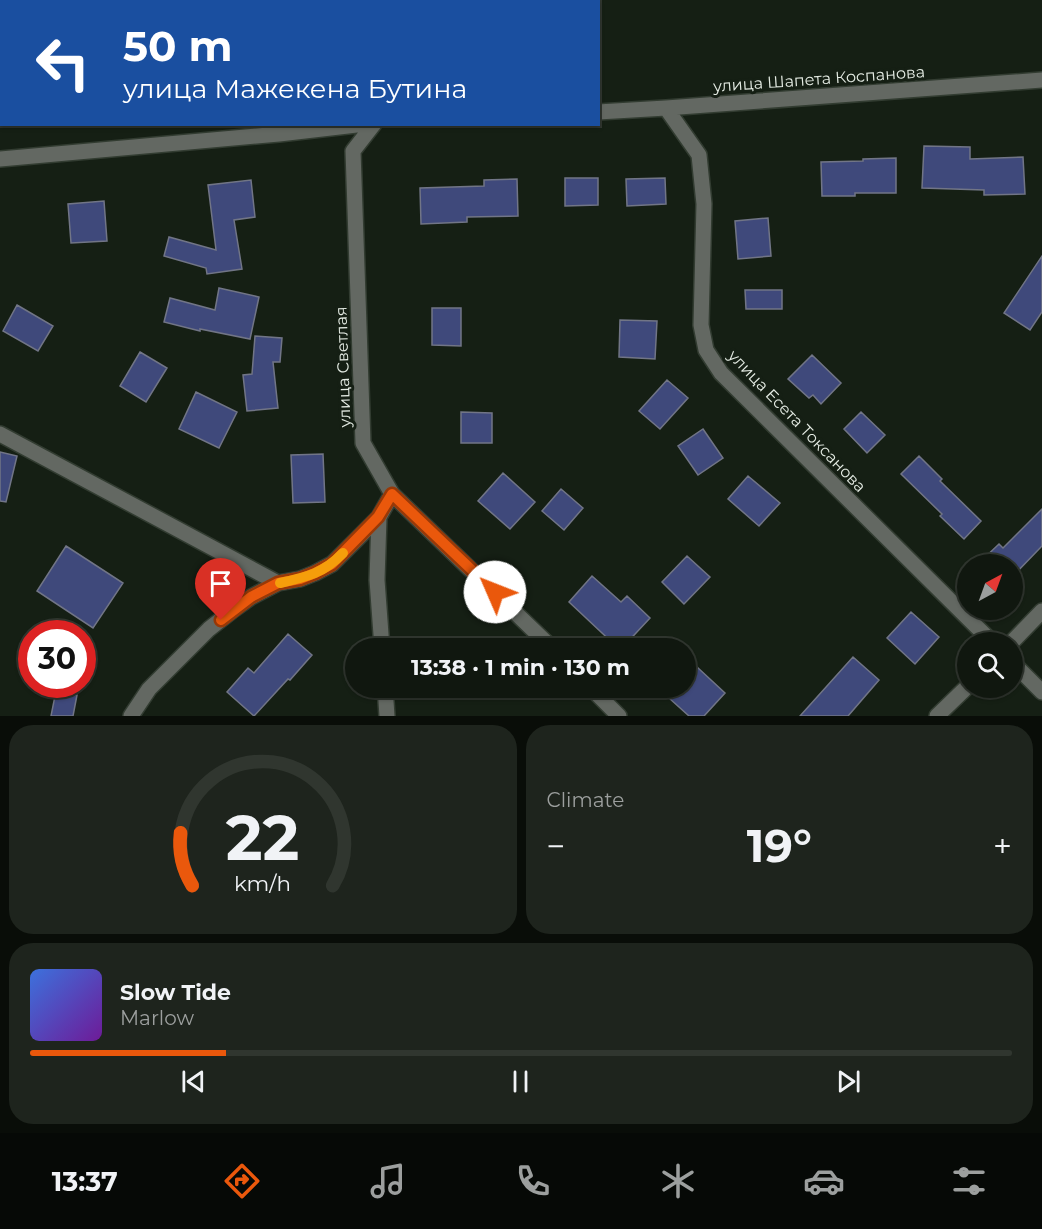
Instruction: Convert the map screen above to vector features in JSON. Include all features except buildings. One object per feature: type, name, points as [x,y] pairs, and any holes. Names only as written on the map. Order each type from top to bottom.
[{"type":"street","name":"улица Шапета Коспанова","points":[[600,112],[1042,80]]},
{"type":"street","name":"улица Есета Токсанова","points":[[666,108],[699,155],[704,204],[701,325],[706,350],[721,373],[982,632]]},
{"type":"street","points":[[0,159],[279,135],[349,126]]},
{"type":"street","name":"улица Светлая","points":[[372,126],[353,151],[363,442],[392,494],[542,638]]},
{"type":"street","points":[[0,434],[278,583]]},
{"type":"street","points":[[131,716],[149,689],[209,629],[251,597],[278,583],[300,579],[332,564],[378,517],[392,494]]},
{"type":"street","points":[[378,517],[377,580],[381,638]]},
{"type":"street","points":[[1022,632],[1042,611]]},
{"type":"street","points":[[1023,673],[1042,692]]},
{"type":"street","points":[[937,716],[957,697]]},
{"type":"street","points":[[385,698],[387,716]]},
{"type":"street","points":[[601,698],[619,716]]},
{"type":"slow traffic","points":[[280,583],[315,573],[332,564],[343,553]]},
{"type":"route","points":[[221,620],[251,597],[278,583],[300,579],[332,564],[378,517],[392,494],[495,592]]}]
